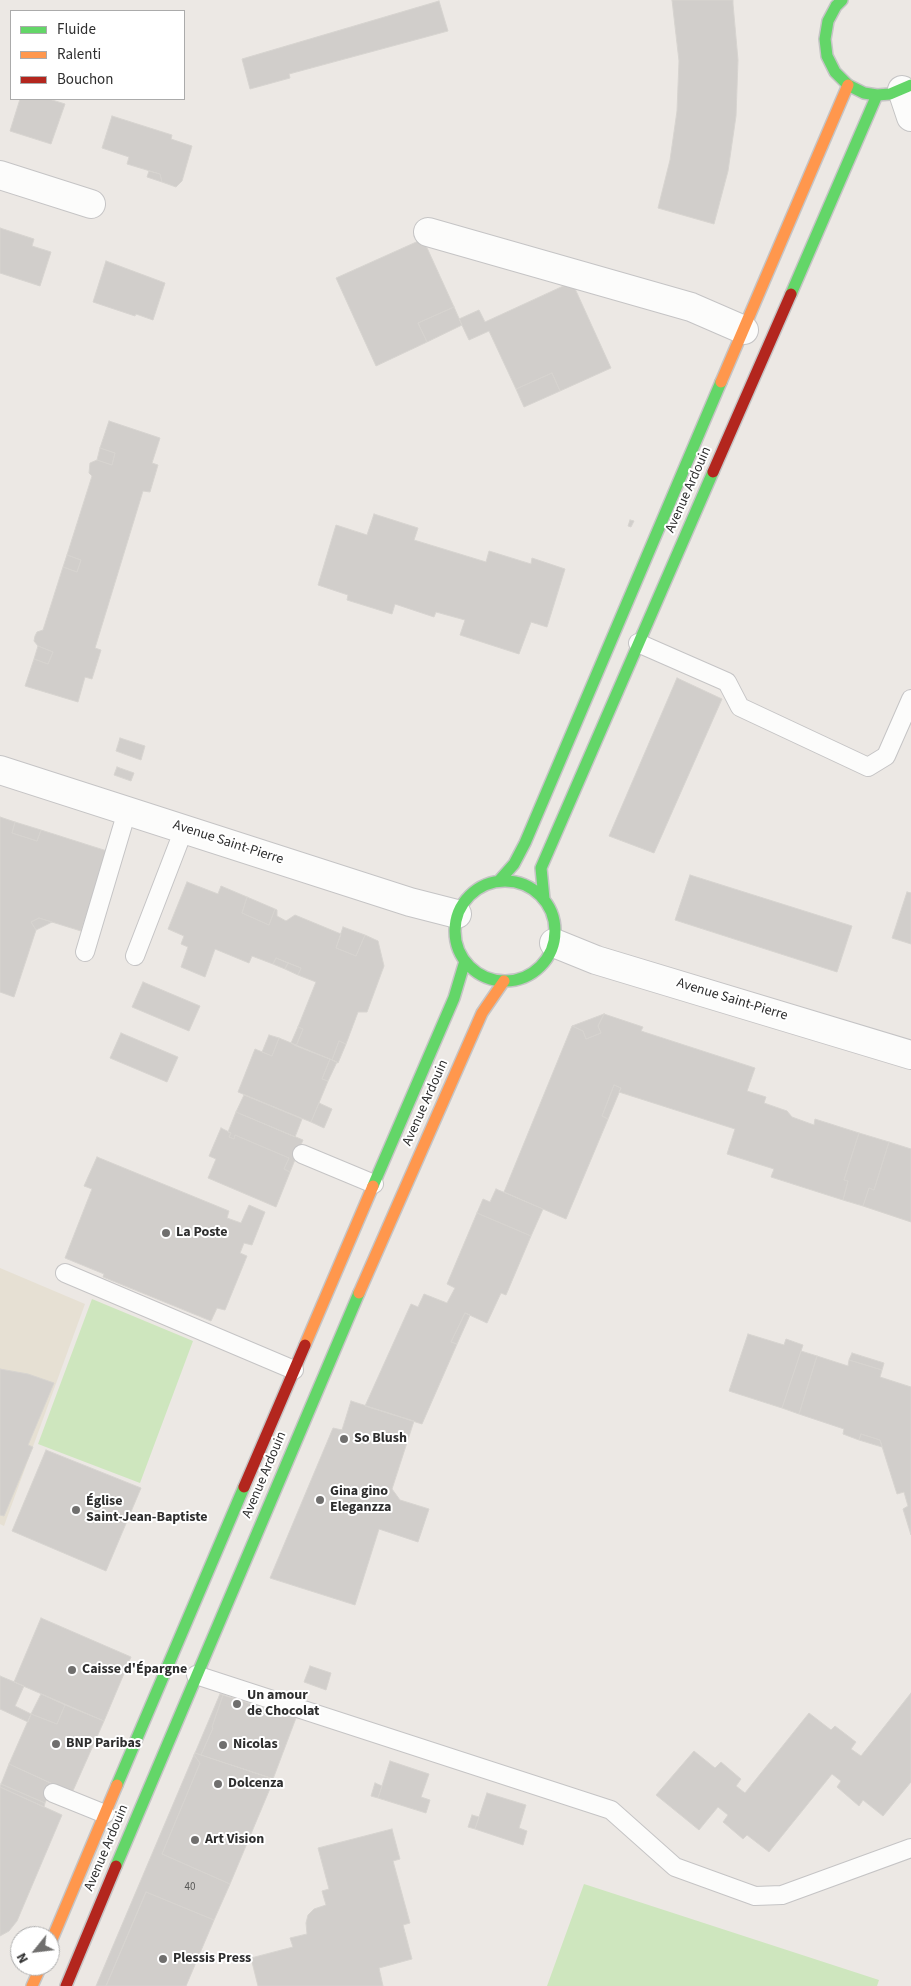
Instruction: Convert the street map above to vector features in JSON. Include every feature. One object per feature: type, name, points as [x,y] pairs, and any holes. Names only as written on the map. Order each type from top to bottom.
[{"type":"street","points":[[842,0],[836,6],[828,21],[825,39],[827,56],[835,72],[848,85],[864,92],[897,90],[911,117]]},
{"type":"street","name":"Avenue Ardouin","points":[[499,880],[514,864],[525,843],[848,85]]},
{"type":"street","name":"Avenue Ardouin","points":[[544,899],[542,868],[638,643],[897,90]]},
{"type":"street","points":[[0,175],[91,204]]},
{"type":"street","points":[[428,232],[691,307],[744,330]]},
{"type":"street","name":"Avenue Saint-Pierre","points":[[0,770],[410,902],[457,914]]},
{"type":"street","points":[[499,880],[516,882],[531,888],[544,899],[551,912],[555,927],[554,943],[547,958],[536,971],[520,979],[504,981],[489,978],[475,972],[465,961],[457,947],[454,930],[457,914],[464,901],[474,891],[486,884],[499,880]]},
{"type":"street","name":"Avenue Saint-Pierre","points":[[554,943],[596,960],[911,1055]]},
{"type":"street","name":"Avenue Ardouin","points":[[58,1926],[454,998],[465,961]]},
{"type":"street","name":"Avenue Ardouin","points":[[66,1986],[341,1335],[482,1013],[504,981]]},
{"type":"lane","points":[[638,643],[727,682],[740,707],[868,767],[886,756],[911,699]]},
{"type":"lane","points":[[85,952],[127,811]]},
{"type":"lane","points":[[135,956],[184,829]]},
{"type":"lane","points":[[302,1154],[374,1184]]},
{"type":"lane","points":[[65,1273],[294,1370]]},
{"type":"lane","points":[[196,1675],[611,1810],[675,1867],[755,1896],[782,1895],[911,1848]]},
{"type":"lane","points":[[53,1793],[105,1814]]},
{"type":"shaded area","points":[[0,1268],[85,1304],[4,1526],[0,1524]]},
{"type":"green space","points":[[92,1299],[193,1341],[140,1483],[38,1444]]},
{"type":"green space","points":[[584,1884],[879,1980],[877,1986],[547,1986]]},
{"type":"building","points":[[672,0],[733,0],[738,60],[736,116],[728,171],[714,224],[658,208],[670,160],[677,111],[679,61]]},
{"type":"building","points":[[439,1],[448,31],[289,74],[290,78],[250,89],[242,59]]},
{"type":"building","points":[[20,100],[52,100],[65,104],[51,144],[10,131]]},
{"type":"building","points":[[112,116],[172,135],[171,139],[192,146],[182,181],[176,187],[162,182],[160,174],[127,164],[129,157],[102,148]]},
{"type":"building","points":[[149,171],[160,174],[162,182],[147,177]]},
{"type":"building","points":[[0,228],[34,239],[32,246],[51,252],[40,286],[0,273]]},
{"type":"building","points":[[423,239],[454,307],[418,323],[427,342],[376,366],[336,278]]},
{"type":"building","points":[[106,261],[165,283],[153,320],[93,302]]},
{"type":"building","points":[[572,282],[611,368],[560,391],[552,373],[516,389],[489,331],[469,340],[459,319],[479,310],[485,322]]},
{"type":"building","points":[[454,307],[462,325],[427,342],[418,323]]},
{"type":"building","points":[[552,373],[560,391],[524,407],[516,389]]},
{"type":"building","points":[[109,421],[160,438],[152,463],[158,465],[150,492],[143,491],[95,648],[101,650],[92,679],[85,677],[78,702],[25,686],[34,659],[48,664],[53,652],[38,646],[34,641],[35,636],[37,632],[43,630],[63,567],[77,572],[81,560],[67,555],[92,476],[89,473],[90,463],[97,460],[112,465],[115,453],[100,448]]},
{"type":"building","points":[[100,448],[115,453],[112,465],[97,460]]},
{"type":"building","points":[[374,514],[418,528],[414,540],[486,562],[489,551],[531,564],[532,558],[565,569],[547,627],[531,622],[519,654],[460,635],[465,620],[436,612],[434,617],[395,604],[392,614],[347,600],[348,595],[318,585],[336,525],[367,535]]},
{"type":"building","points":[[630,520],[634,521],[631,527],[628,526]]},
{"type":"building","points":[[67,555],[81,560],[77,572],[63,567]]},
{"type":"building","points":[[38,646],[53,652],[48,664],[34,659]]},
{"type":"building","points":[[677,678],[722,699],[654,853],[609,836]]},
{"type":"building","points":[[120,738],[145,746],[141,760],[116,751]]},
{"type":"building","points":[[117,767],[134,773],[131,781],[114,775]]},
{"type":"building","points":[[0,817],[15,822],[12,833],[37,841],[41,830],[107,851],[81,931],[39,918],[31,922],[36,930],[14,997],[0,992]]},
{"type":"building","points":[[15,822],[41,830],[37,841],[12,833]]},
{"type":"building","points":[[690,875],[852,926],[837,972],[675,920]]},
{"type":"building","points":[[187,882],[218,894],[221,886],[247,897],[242,913],[269,925],[275,909],[277,910],[277,916],[286,921],[295,915],[341,934],[336,948],[356,956],[365,935],[378,941],[384,966],[367,1012],[358,1012],[346,1044],[339,1041],[332,1060],[296,1046],[303,1029],[298,1027],[316,982],[298,975],[301,968],[276,958],[273,964],[252,956],[249,963],[215,949],[205,977],[181,967],[188,947],[181,944],[184,936],[168,929]]},
{"type":"building","points":[[907,892],[911,893],[911,944],[892,938]]},
{"type":"building","points":[[247,897],[275,909],[269,925],[242,913]]},
{"type":"building","points":[[39,918],[52,922],[36,930],[31,922]]},
{"type":"building","points":[[343,927],[365,935],[356,956],[336,948]]},
{"type":"building","points":[[276,958],[288,963],[285,969],[273,964]]},
{"type":"building","points":[[288,963],[301,968],[298,975],[285,969]]},
{"type":"building","points":[[143,982],[200,1006],[189,1031],[132,1007]]},
{"type":"building","points":[[604,1014],[598,1026],[601,1033],[586,1039],[583,1031],[572,1026]]},
{"type":"building","points":[[604,1014],[643,1027],[641,1031],[755,1068],[747,1091],[766,1097],[764,1103],[787,1111],[792,1117],[814,1125],[815,1119],[859,1133],[844,1180],[848,1181],[843,1200],[771,1177],[774,1169],[727,1154],[735,1129],[619,1092],[621,1088],[614,1085],[602,1116],[608,1119],[566,1219],[504,1192],[572,1026],[583,1031],[586,1039],[601,1033],[598,1026]]},
{"type":"building","points":[[298,1027],[303,1029],[296,1046],[291,1043]]},
{"type":"building","points":[[121,1033],[178,1057],[167,1082],[110,1058]]},
{"type":"building","points":[[269,1035],[279,1038],[272,1056],[262,1052]]},
{"type":"building","points":[[279,1038],[330,1059],[322,1079],[328,1081],[311,1122],[238,1092],[255,1049],[272,1056]]},
{"type":"building","points":[[339,1041],[346,1044],[338,1063],[332,1060]]},
{"type":"building","points":[[330,1059],[337,1062],[328,1081],[322,1079]]},
{"type":"building","points":[[614,1085],[621,1088],[608,1119],[602,1116]]},
{"type":"building","points":[[244,1095],[302,1119],[295,1137],[236,1112]]},
{"type":"building","points":[[319,1103],[332,1109],[324,1128],[311,1122]]},
{"type":"building","points":[[236,1112],[303,1140],[290,1172],[284,1169],[289,1158],[235,1135],[234,1139],[229,1137],[231,1133],[228,1132]]},
{"type":"building","points":[[221,1128],[231,1133],[229,1137],[234,1139],[235,1135],[289,1158],[284,1169],[290,1172],[276,1207],[208,1178],[216,1159],[209,1156]]},
{"type":"building","points":[[859,1133],[889,1142],[874,1190],[869,1188],[863,1206],[843,1200],[848,1181],[844,1180]]},
{"type":"building","points":[[889,1142],[911,1149],[911,1222],[863,1206],[869,1188],[874,1190]]},
{"type":"building","name":"La Poste","points":[[97,1157],[229,1211],[227,1218],[241,1223],[249,1205],[265,1212],[252,1245],[244,1243],[240,1253],[247,1256],[225,1310],[217,1308],[211,1321],[103,1277],[104,1274],[65,1258],[92,1189],[84,1186]]},
{"type":"building","points":[[496,1189],[543,1209],[531,1236],[477,1213],[483,1199],[490,1202]]},
{"type":"building","points":[[477,1213],[531,1236],[506,1295],[501,1293],[487,1323],[465,1313],[451,1342],[457,1344],[422,1424],[365,1406],[411,1304],[418,1307],[424,1294],[447,1303],[455,1288],[447,1284]]},
{"type":"building","points":[[465,1313],[470,1315],[457,1344],[451,1342]]},
{"type":"building","points":[[748,1334],[784,1345],[786,1339],[803,1345],[782,1408],[729,1391]]},
{"type":"building","points":[[801,1351],[817,1356],[799,1414],[782,1408]]},
{"type":"building","points":[[852,1353],[884,1363],[882,1370],[849,1360]]},
{"type":"building","points":[[817,1356],[848,1366],[849,1360],[882,1370],[880,1377],[911,1387],[911,1535],[903,1509],[908,1506],[904,1492],[897,1494],[880,1440],[861,1434],[859,1440],[843,1434],[844,1429],[799,1414]]},
{"type":"building","points":[[0,1369],[28,1374],[54,1383],[28,1445],[33,1447],[4,1516],[0,1515]]},
{"type":"building","points":[[351,1401],[414,1421],[392,1489],[400,1500],[429,1509],[418,1542],[379,1529],[355,1605],[270,1578],[333,1428],[342,1430]]},
{"type":"building","points":[[861,1434],[880,1440],[882,1447],[859,1440]]},
{"type":"building","name":"Église Saint-Jean-Baptiste","points":[[46,1450],[141,1488],[106,1571],[12,1531]]},
{"type":"building","name":"Caisse d'Épargne","points":[[41,1618],[131,1657],[104,1721],[14,1682]]},
{"type":"building","points":[[310,1666],[331,1673],[326,1690],[304,1682]]},
{"type":"building","points":[[0,1676],[24,1686],[15,1706],[31,1714],[28,1722],[0,1709]]},
{"type":"building","points":[[911,1693],[911,1782],[883,1816],[863,1800],[859,1806],[837,1787],[841,1781],[832,1774],[769,1852],[747,1835],[743,1839],[723,1822],[728,1815],[718,1807],[699,1830],[656,1795],[694,1751],[715,1768],[721,1762],[741,1779],[736,1786],[745,1793],[809,1713],[831,1730],[835,1726],[856,1742],[851,1749],[861,1756]]},
{"type":"building","points":[[41,1694],[65,1705],[57,1724],[31,1714]]},
{"type":"building","points":[[220,1694],[223,1695],[213,1728],[201,1755],[195,1753]]},
{"type":"building","points":[[223,1695],[296,1718],[273,1779],[201,1755],[213,1728]]},
{"type":"building","name":"BNP Paribas","points":[[65,1705],[104,1721],[72,1793],[9,1764],[31,1714],[57,1724]]},
{"type":"building","points":[[195,1753],[274,1779],[230,1884],[162,1854],[200,1763],[194,1755]]},
{"type":"building","points":[[194,1755],[200,1763],[162,1854],[230,1884],[214,1920],[146,1892],[106,1986],[96,1986]]},
{"type":"building","points":[[390,1761],[429,1774],[421,1797],[430,1800],[426,1813],[378,1798]]},
{"type":"building","points":[[9,1764],[53,1784],[45,1803],[1,1784]]},
{"type":"building","points":[[375,1783],[382,1786],[378,1798],[371,1796]]},
{"type":"building","points":[[1,1784],[45,1803],[44,1807],[0,1787]]},
{"type":"building","points":[[0,1787],[62,1815],[17,1921],[13,1926],[10,1926],[9,1931],[0,1936]]},
{"type":"building","points":[[487,1793],[526,1805],[519,1828],[527,1831],[523,1845],[475,1829]]},
{"type":"building","points":[[472,1815],[479,1817],[475,1829],[468,1827]]},
{"type":"building","points":[[392,1829],[400,1859],[393,1861],[410,1923],[403,1925],[412,1959],[379,1968],[383,1986],[258,1986],[251,1958],[293,1947],[290,1938],[307,1934],[306,1923],[308,1915],[314,1909],[326,1905],[322,1891],[329,1889],[318,1848]]},
{"type":"building","points":[[146,1892],[214,1920],[186,1986],[106,1986]]},
{"type":"traffic: fast","points":[[842,0],[836,6],[828,21],[825,39],[827,56],[835,72],[848,85],[864,93],[890,94],[911,85]]},
{"type":"traffic: fast","points":[[791,294],[877,95]]},
{"type":"traffic: fast","points":[[499,881],[514,864],[525,843],[721,382]]},
{"type":"traffic: fast","points":[[544,899],[541,868],[713,472]]},
{"type":"traffic: fast","points":[[505,881],[515,882],[533,889],[547,903],[554,921],[555,931],[554,941],[547,959],[533,973],[515,980],[505,981],[495,980],[477,973],[463,959],[456,941],[455,931],[456,921],[463,903],[477,889],[495,882],[505,881]]},
{"type":"traffic: fast","points":[[373,1186],[454,998],[465,961]]},
{"type":"traffic: fast","points":[[116,1866],[359,1293]]},
{"type":"traffic: fast","points":[[117,1785],[244,1487]]},
{"type":"traffic: slow","points":[[721,382],[848,85]]},
{"type":"traffic: slow","points":[[359,1293],[482,1013],[504,981]]},
{"type":"traffic: slow","points":[[305,1345],[373,1186]]},
{"type":"traffic: slow","points":[[58,1926],[117,1785]]},
{"type":"traffic: slow","points":[[32,1986],[36,1976]]},
{"type":"traffic: jam","points":[[713,472],[791,294]]},
{"type":"traffic: jam","points":[[244,1487],[305,1345]]},
{"type":"traffic: jam","points":[[66,1986],[116,1866]]},
{"type":"place","name":"La Poste","points":[[166,1233]]},
{"type":"place","name":"So Blush","points":[[344,1439]]},
{"type":"place","name":"Gina gino Eleganzza","points":[[320,1500]]},
{"type":"place","name":"Église Saint-Jean-Baptiste","points":[[76,1510]]},
{"type":"place","name":"Caisse d'Épargne","points":[[72,1670]]},
{"type":"place","name":"Un amour de Chocolat","points":[[237,1704]]},
{"type":"place","name":"BNP Paribas","points":[[56,1744]]},
{"type":"place","name":"Nicolas","points":[[223,1745]]},
{"type":"place","name":"Dolcenza","points":[[218,1784]]},
{"type":"place","name":"Art Vision","points":[[195,1840]]},
{"type":"place","name":"Plessis Press","points":[[163,1959]]}]
